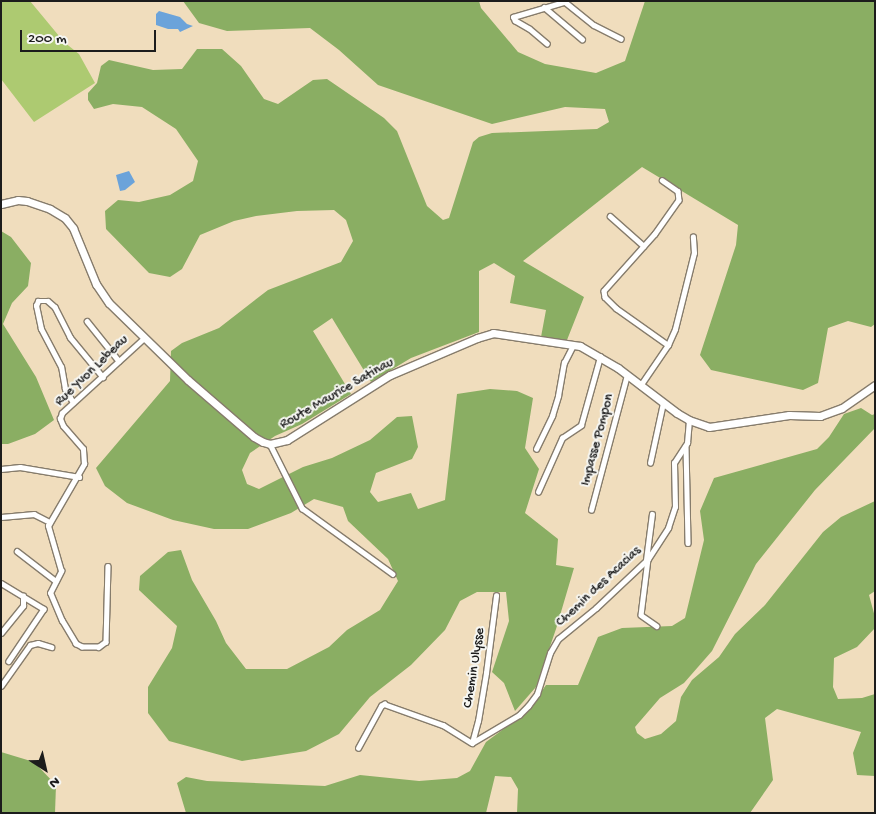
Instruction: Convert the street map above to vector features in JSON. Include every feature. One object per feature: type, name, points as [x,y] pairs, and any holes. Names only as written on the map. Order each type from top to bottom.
[{"type":"main road","name":"Route Maurice Satinau","points":[[1,204],[18,200],[27,201],[50,209],[65,218],[72,228],[103,295],[144,338],[254,437],[270,444],[287,440],[390,375],[493,333],[573,345],[600,357],[663,403],[689,420],[702,425],[719,426],[789,415],[820,416],[842,408],[875,385]]},
{"type":"street","points":[[547,44],[513,18],[515,15],[564,2],[594,25],[621,39]]},
{"type":"street","points":[[544,6],[582,39]]},
{"type":"street","points":[[662,180],[678,191],[680,197],[666,220],[605,288],[605,297],[616,308],[668,345]]},
{"type":"street","points":[[610,216],[644,246]]},
{"type":"street","points":[[640,386],[668,345],[681,308],[694,253],[692,237]]},
{"type":"street","points":[[73,403],[64,389],[61,367],[40,329],[36,306],[38,301],[48,301],[55,307],[70,337],[103,377]]},
{"type":"street","points":[[87,321],[119,361]]},
{"type":"street","name":"Rue Yvon Lebeau","points":[[50,522],[79,476],[84,464],[84,452],[60,419],[62,413],[144,338]]},
{"type":"street","points":[[536,449],[552,416],[564,363],[573,345]]},
{"type":"street","points":[[538,492],[562,438],[581,425],[600,357]]},
{"type":"street","name":"Impasse Pompon","points":[[591,510],[627,375]]},
{"type":"street","points":[[650,463],[663,403]]},
{"type":"street","name":"Chemin des Acacias","points":[[472,743],[519,715],[528,706],[537,694],[550,653],[558,639],[596,608],[647,559],[673,519],[675,507],[674,463],[686,446],[689,420]]},
{"type":"street","points":[[270,444],[302,508],[393,574]]},
{"type":"street","points":[[686,446],[688,543]]},
{"type":"street","points":[[1,469],[20,467],[79,476]]},
{"type":"street","points":[[1,517],[34,514],[50,522],[49,533],[60,568],[50,597],[76,644],[89,648],[98,647],[106,642],[108,566]]},
{"type":"street","points":[[652,514],[641,615],[657,626]]},
{"type":"street","points":[[17,551],[56,580]]},
{"type":"street","points":[[1,583],[44,609],[9,661]]},
{"type":"street","points":[[1,633],[23,606],[23,596]]},
{"type":"street","name":"Chemin Ulysse","points":[[472,743],[478,721],[488,664],[496,596]]},
{"type":"street","points":[[1,686],[30,645],[38,643],[51,647]]},
{"type":"street","points":[[358,748],[384,704],[444,725],[472,743]]},
{"type":"green space","points":[[1,1],[30,1],[64,42],[79,54],[95,83],[34,122],[1,79]]},
{"type":"green space","points":[[183,1],[479,1],[481,8],[518,52],[545,64],[596,73],[625,61],[645,1],[875,1],[875,324],[871,327],[848,321],[828,328],[818,383],[803,390],[711,370],[700,355],[736,245],[738,225],[642,167],[523,261],[584,297],[567,340],[541,337],[546,310],[510,303],[515,276],[494,263],[479,271],[479,332],[411,358],[371,382],[332,318],[313,331],[351,394],[302,424],[275,436],[250,453],[242,470],[247,484],[259,489],[303,467],[332,458],[370,440],[397,417],[412,416],[418,447],[412,459],[376,473],[370,492],[378,502],[411,493],[418,509],[445,500],[457,394],[490,389],[517,391],[533,398],[525,448],[539,469],[525,513],[558,539],[556,565],[574,568],[536,687],[515,711],[504,683],[492,672],[509,621],[506,592],[477,592],[460,601],[445,630],[411,665],[370,697],[339,734],[306,751],[242,761],[169,741],[148,713],[148,687],[172,648],[177,626],[139,590],[140,576],[168,552],[181,550],[192,580],[216,621],[226,643],[246,669],[287,669],[329,647],[347,630],[380,610],[398,581],[388,559],[348,521],[343,507],[314,499],[291,513],[248,529],[214,529],[173,520],[127,503],[105,486],[96,468],[170,381],[171,351],[182,343],[219,328],[268,290],[341,262],[353,241],[346,220],[334,210],[297,211],[256,216],[234,221],[200,235],[182,269],[170,277],[149,273],[106,229],[105,211],[118,200],[139,202],[170,195],[193,181],[198,161],[176,129],[142,107],[113,104],[94,109],[88,100],[88,93],[97,83],[101,66],[109,60],[153,70],[182,69],[197,49],[222,49],[241,66],[264,99],[278,104],[313,80],[327,79],[384,118],[397,131],[427,206],[443,220],[449,218],[473,142],[479,137],[492,133],[597,129],[609,122],[605,109],[565,107],[492,124],[378,85],[339,50],[310,28],[227,31],[199,23]]},
{"type":"green space","points":[[1,231],[11,237],[31,263],[28,286],[12,303],[3,324],[36,377],[54,420],[35,434],[8,444],[1,444]]},
{"type":"green space","points":[[861,408],[872,415],[875,414],[875,428],[815,490],[756,564],[712,651],[684,683],[660,698],[635,727],[637,733],[645,739],[661,734],[676,721],[681,697],[692,680],[719,657],[735,634],[765,605],[823,532],[841,517],[875,501],[875,591],[869,595],[875,617],[875,628],[857,647],[834,658],[833,687],[838,699],[862,698],[875,694],[875,776],[857,775],[853,753],[861,732],[777,709],[765,718],[773,780],[750,813],[517,813],[518,789],[511,777],[495,776],[486,813],[186,813],[177,783],[186,777],[207,781],[325,786],[360,775],[419,781],[457,778],[470,771],[486,742],[528,711],[546,685],[578,685],[598,637],[622,628],[672,626],[685,618],[704,540],[700,511],[714,478],[817,449],[829,437],[844,414]]},
{"type":"green space","points":[[1,752],[34,762],[56,785],[55,813],[1,813]]},
{"type":"water","points":[[159,11],[180,17],[187,24],[193,26],[180,32],[178,29],[168,29],[156,25],[156,14]]},
{"type":"water","points":[[129,171],[135,182],[125,190],[120,191],[116,175]]}]
